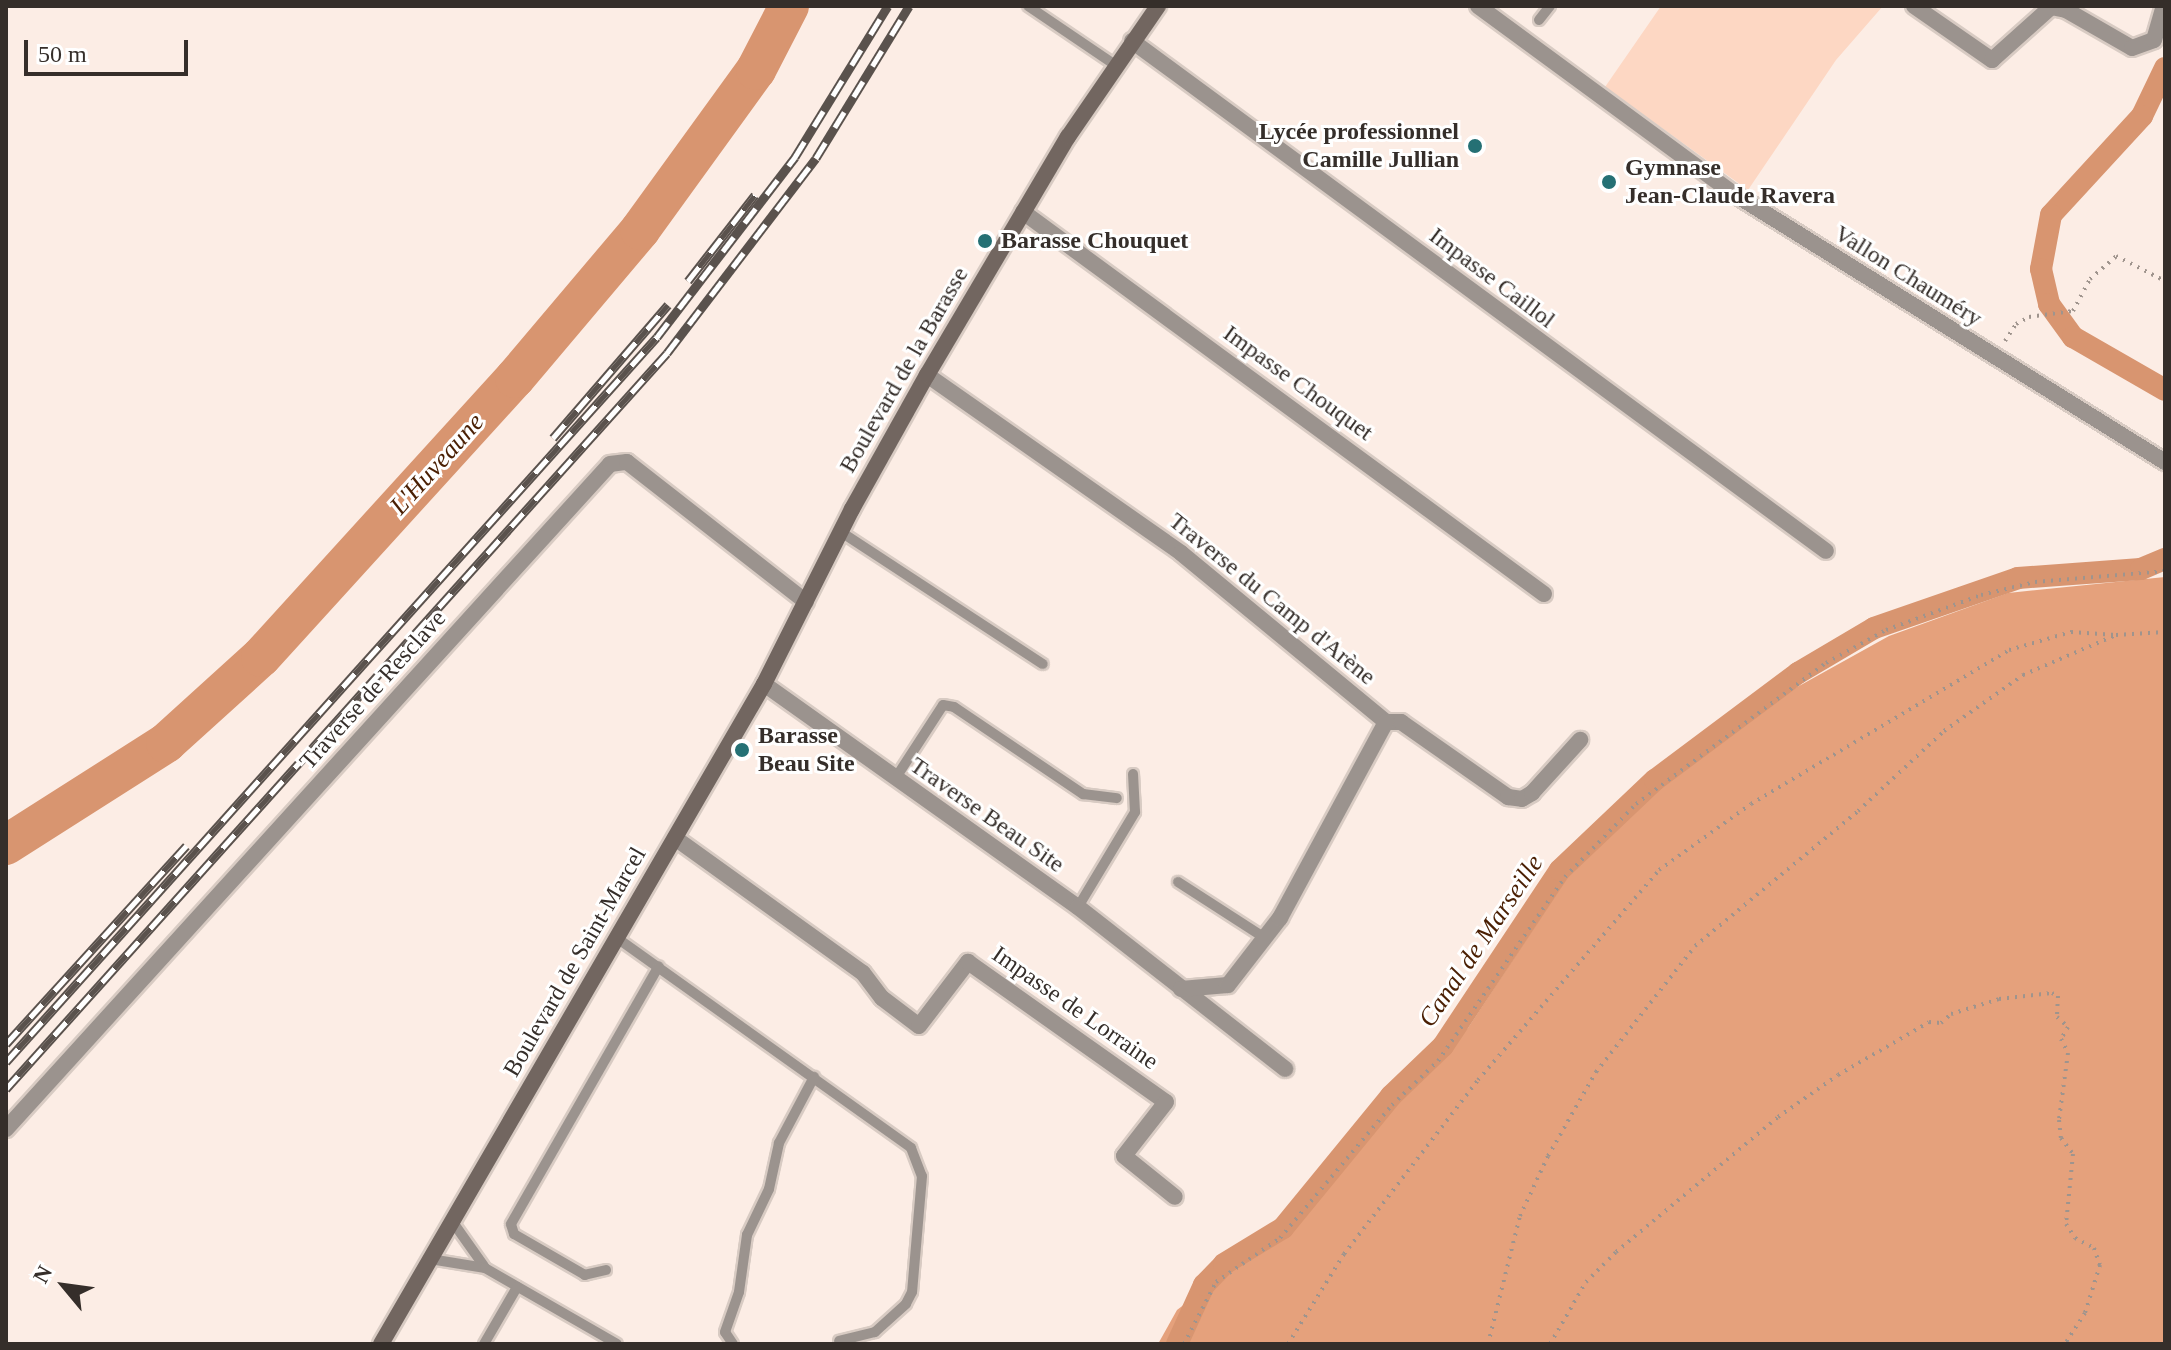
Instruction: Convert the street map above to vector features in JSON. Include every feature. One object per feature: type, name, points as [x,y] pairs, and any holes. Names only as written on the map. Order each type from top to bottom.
[{"type":"street","name":"Boulevard de la Barasse","points":[[806,602],[927,375],[1023,212],[1115,65],[1158,6]]},
{"type":"street","name":"Vallon Chauméry","points":[[1478,6],[1731,192],[2165,462]]},
{"type":"street","points":[[1914,6],[1992,60],[2038,14],[2051,7],[2067,8],[2132,48],[2159,36],[2164,6]]},
{"type":"street","name":"Impasse Caillol","points":[[1132,41],[1826,551]]},
{"type":"street","name":"Impasse Chouquet","points":[[1023,212],[1544,594]]},
{"type":"street","name":"Traverse du Camp d'Arène","points":[[927,375],[1181,553],[1386,722],[1401,722],[1497,791],[1522,799],[1580,740]]},
{"type":"street","name":"Traverse de Resclave","points":[[6,1129],[610,464],[627,462],[806,602]]},
{"type":"street","name":"Boulevard de Saint-Marcel","points":[[381,1344],[764,684],[806,602]]},
{"type":"street","name":"Traverse Beau Site","points":[[764,684],[1078,907],[1285,1069]]},
{"type":"street","points":[[1180,988],[1228,985],[1265,938],[1386,722]]},
{"type":"street","name":"Impasse de Lorraine","points":[[675,838],[863,973],[882,998],[919,1026],[968,962],[1166,1102],[1124,1156],[1175,1197]]},
{"type":"lane","points":[[1028,6],[1115,65]]},
{"type":"lane","points":[[1539,20],[1550,6]]},
{"type":"lane","points":[[841,532],[1043,664]]},
{"type":"lane","points":[[895,779],[943,705],[954,707],[1083,794],[1117,798]]},
{"type":"lane","points":[[1078,907],[1135,812],[1133,774]]},
{"type":"lane","points":[[1178,882],[1265,938]]},
{"type":"lane","points":[[617,938],[911,1148],[922,1176],[912,1292],[906,1304],[875,1332],[839,1341]]},
{"type":"lane","points":[[606,1270],[585,1275],[514,1234],[511,1224],[659,966]]},
{"type":"lane","points":[[733,1344],[725,1332],[739,1292],[747,1235],[769,1189],[779,1143],[814,1077]]},
{"type":"lane","points":[[452,1221],[485,1268]]},
{"type":"lane","points":[[430,1259],[485,1268],[617,1344]]},
{"type":"lane","points":[[484,1344],[517,1287]]},
{"type":"path","points":[[2013,328],[2029,317],[2048,318],[2060,312],[2073,311],[2090,279],[2116,256],[2165,281]]},
{"type":"path","points":[[1184,1344],[1216,1282],[1280,1238],[1392,1105],[1438,1061],[1565,877],[1636,804],[1826,663],[1886,630],[2035,582],[2165,571]]},
{"type":"path","points":[[1288,1344],[1344,1254],[1478,1080],[1659,870],[1751,804],[2009,650],[2071,632],[2116,635],[2165,632]]},
{"type":"path","points":[[1488,1344],[1520,1216],[1548,1156],[1596,1072],[1695,946],[1858,811],[1944,731],[2023,675],[2116,635]]},
{"type":"path","points":[[1550,1344],[1586,1282],[1616,1252],[1802,1100],[1905,1032],[1941,1023],[1951,1014],[1999,999],[2052,993],[2058,996],[2057,1017],[2068,1027],[2061,1039],[2068,1053],[2059,1120],[2061,1138],[2073,1154],[2066,1224],[2075,1238],[2094,1248],[2100,1265],[2085,1313],[2065,1344]]},
{"type":"shaded area","points":[[1661,6],[1883,6],[1836,60],[1748,190],[1605,87]]},
{"type":"shaded area","points":[[2165,577],[2165,1344],[1158,1344],[1177,1310],[1292,1222],[1327,1159],[1468,1028],[1592,840],[1790,691],[1889,636],[2008,593]]},
{"type":"waterway","name":"L'Huveaune","points":[[6,845],[166,743],[261,657],[515,378],[640,230],[756,70],[789,6]]},
{"type":"waterway","name":"Canal de Marseille","points":[[2165,68],[2142,116],[2051,215],[2041,269],[2049,304],[2073,337],[2165,390]]},
{"type":"waterway","name":"Canal de Marseille","points":[[1177,1344],[1204,1285],[1224,1264],[1283,1228],[1391,1096],[1443,1046],[1560,870],[1655,780],[1798,673],[1874,628],[2018,578],[2141,569],[2165,559]]},
{"type":"railway","points":[[6,1062],[657,337],[795,157],[888,6]]},
{"type":"railway","points":[[6,1089],[667,353],[816,158],[909,6]]},
{"type":"railway","points":[[688,281],[755,195]]},
{"type":"railway","points":[[553,438],[668,305]]},
{"type":"railway","points":[[6,1044],[186,846]]},
{"type":"place","name":"Lycée professionnel Camille Jullian","points":[[1475,146]]},
{"type":"place","name":"Gymnase Jean-Claude Ravera","points":[[1609,182]]},
{"type":"place","name":"Barasse Chouquet","points":[[985,241]]},
{"type":"place","name":"Barasse Beau Site","points":[[742,750]]}]
